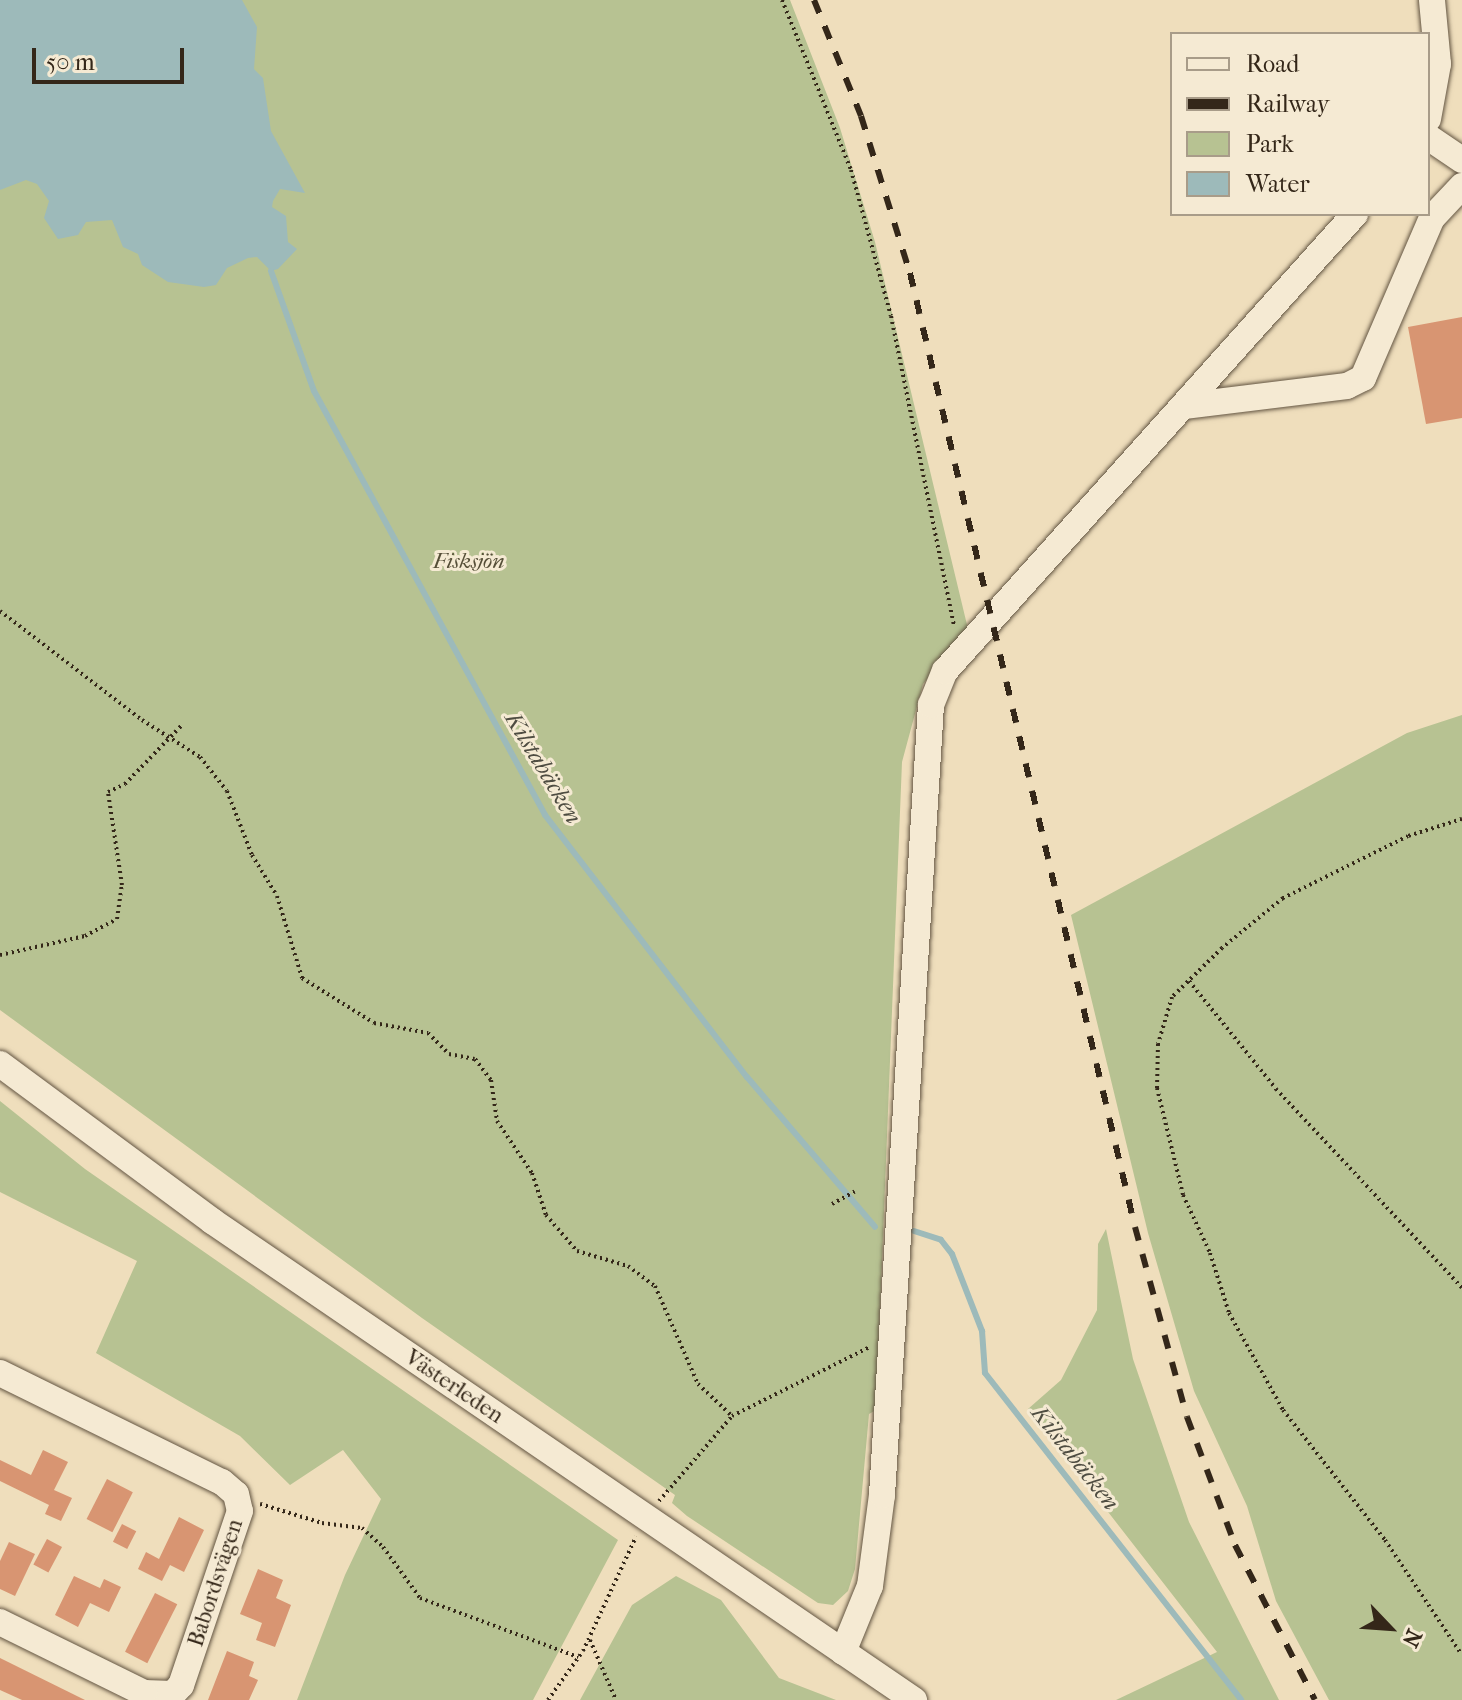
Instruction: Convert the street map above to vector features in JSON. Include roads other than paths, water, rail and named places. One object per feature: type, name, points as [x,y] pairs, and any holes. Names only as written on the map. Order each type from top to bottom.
[{"type":"street","points":[[1430,108],[1438,64],[1432,0]]},
{"type":"street","points":[[1430,138],[1462,160]]},
{"type":"street","points":[[1184,406],[1347,386],[1363,378],[1432,218],[1462,186]]},
{"type":"street","points":[[843,1652],[862,1612],[876,1549],[931,705],[945,671],[1353,216]]},
{"type":"street","name":"Västerleden","points":[[0,1064],[212,1221],[914,1700]]},
{"type":"street","name":"Babordsvägen","points":[[0,1373],[222,1482],[236,1494],[238,1529],[181,1685],[173,1694],[144,1693],[0,1622]]},
{"type":"water","points":[[0,0],[242,0],[257,27],[254,69],[263,78],[271,131],[305,193],[280,189],[272,207],[286,216],[288,242],[297,249],[278,269],[271,271],[257,257],[248,258],[227,268],[216,285],[204,287],[168,282],[142,265],[138,254],[123,247],[112,220],[86,222],[78,235],[58,239],[44,218],[49,201],[37,184],[26,180],[0,190]]},
{"type":"waterway","name":"Kilstabäcken","points":[[271,271],[314,391],[545,815],[747,1077],[875,1227]]},
{"type":"waterway","name":"Kilstabäcken","points":[[914,1231],[941,1240],[952,1254],[982,1331],[985,1373],[1241,1700]]},
{"type":"railway","points":[[814,0],[861,116],[910,273],[1135,1227],[1187,1417],[1235,1545],[1315,1700]]},
{"type":"park label","name":"Fisksjön","points":[[469,562]]}]
